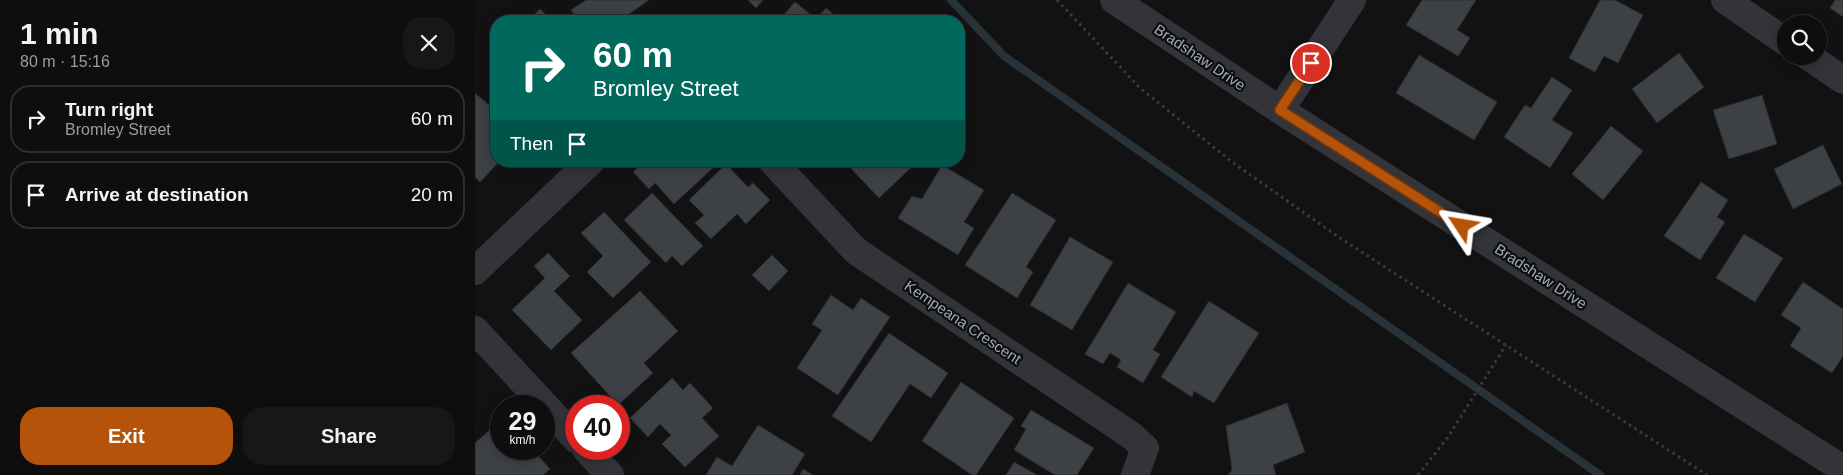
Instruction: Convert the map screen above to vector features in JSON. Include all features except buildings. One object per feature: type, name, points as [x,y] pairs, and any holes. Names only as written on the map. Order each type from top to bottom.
[{"type":"street","name":"Bradshaw Drive","points":[[1114,0],[1280,110],[1843,469]]},
{"type":"street","points":[[1280,110],[1351,0]]},
{"type":"street","points":[[1725,0],[1777,36]]},
{"type":"street","points":[[1821,65],[1843,80]]},
{"type":"street","points":[[475,271],[585,167]]},
{"type":"street","name":"Kempeana Crescent","points":[[778,167],[856,251],[1132,436],[1145,448],[1135,475]]},
{"type":"street","points":[[475,330],[565,426]]},
{"type":"street","points":[[596,460],[610,475]]},
{"type":"path","points":[[1057,0],[1140,88],[1232,162],[1340,238],[1707,475]]},
{"type":"path","points":[[1419,475],[1448,437],[1506,344]]},
{"type":"waterway","points":[[951,0],[1004,56],[1600,475]]},
{"type":"route","points":[[1311,63],[1280,110],[1462,226]]}]
